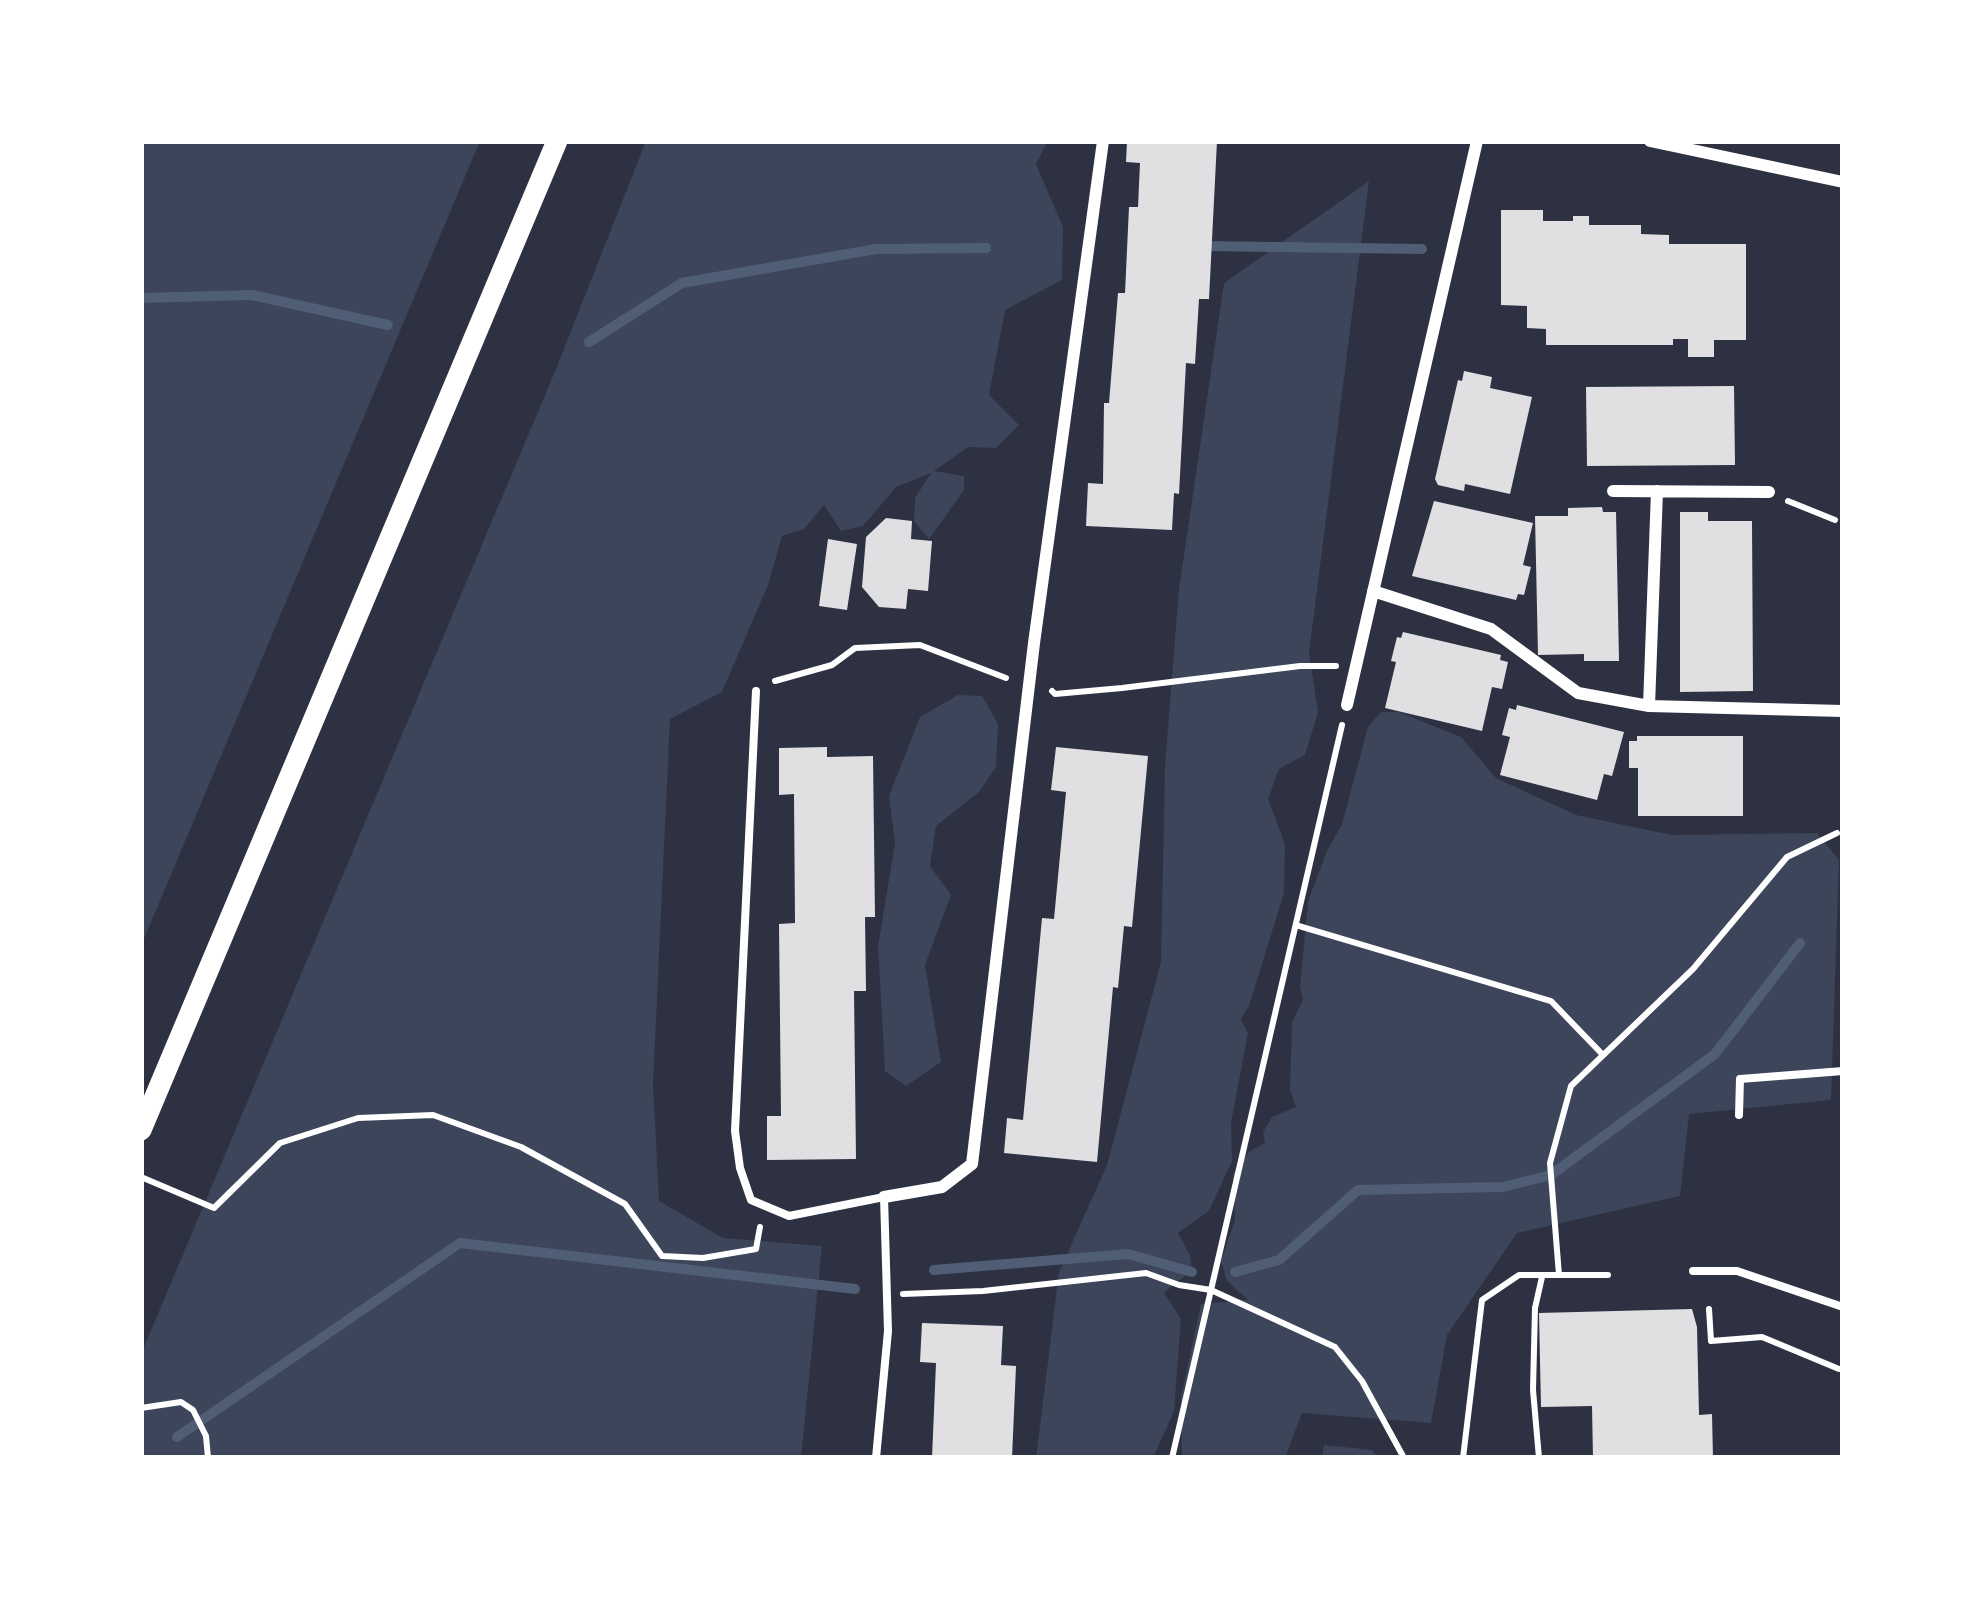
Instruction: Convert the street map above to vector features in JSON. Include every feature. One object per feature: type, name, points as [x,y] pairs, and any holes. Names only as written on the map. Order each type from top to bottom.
[{"type":"main road","points":[[141,1130],[557,141]]},
{"type":"street","points":[[884,1198],[942,1187],[972,1164],[1034,643],[1103,141]]},
{"type":"street","points":[[1347,705],[1477,141]]},
{"type":"street","points":[[1650,141],[1843,182]]},
{"type":"street","points":[[1613,491],[1769,492]]},
{"type":"street","points":[[1649,706],[1657,491]]},
{"type":"street","points":[[1373,590],[1491,628],[1578,693],[1649,706],[1843,711]]},
{"type":"lane","points":[[756,691],[735,1131],[740,1168],[751,1200],[789,1216],[884,1198],[888,1331],[876,1458]]},
{"type":"lane","points":[[1739,1115],[1740,1079],[1843,1071]]},
{"type":"lane","points":[[1694,1271],[1736,1271],[1843,1307]]},
{"type":"path","points":[[1769,492],[1835,520]]},
{"type":"path","points":[[756,691],[777,680],[832,665],[855,648],[920,645],[1013,682]]},
{"type":"path","points":[[1055,694],[1357,662]]},
{"type":"path","points":[[1172,1458],[1347,705]]},
{"type":"path","points":[[1559,1275],[1550,1163],[1571,1085],[1693,969],[1787,857],[1837,832]]},
{"type":"path","points":[[1296,925],[1551,1001],[1603,1055]]},
{"type":"path","points":[[141,1177],[214,1208],[280,1143],[358,1118],[433,1115],[521,1147],[626,1204],[662,1256],[703,1258],[756,1249],[763,1205]]},
{"type":"path","points":[[887,1294],[983,1292],[1146,1273],[1211,1290],[1335,1347],[1362,1381],[1404,1458]]},
{"type":"path","points":[[1463,1458],[1482,1300],[1519,1275],[1608,1275]]},
{"type":"path","points":[[1539,1458],[1533,1390],[1534,1308],[1543,1275]]},
{"type":"path","points":[[1709,1309],[1711,1341],[1762,1337],[1839,1369]]},
{"type":"path","points":[[141,1408],[182,1402],[193,1411],[206,1436],[208,1458]]},
{"type":"shaded area","points":[[141,141],[480,141],[141,946]]},
{"type":"shaded area","points":[[646,141],[1048,141],[1036,164],[1063,227],[1062,280],[1005,310],[989,395],[1019,425],[996,448],[968,447],[934,471],[964,476],[964,490],[929,539],[914,521],[915,498],[931,473],[896,487],[863,526],[841,531],[824,505],[804,529],[782,536],[768,585],[722,692],[670,719],[653,1084],[659,1201],[723,1238],[822,1246],[801,1458],[145,1458],[141,1354],[556,369]]},
{"type":"shaded area","points":[[1369,181],[1309,653],[1318,712],[1305,755],[1279,769],[1268,799],[1285,844],[1284,893],[1241,1019],[1248,1033],[1231,1123],[1232,1161],[1209,1211],[1178,1233],[1192,1270],[1164,1293],[1181,1319],[1174,1411],[1153,1458],[1036,1458],[1059,1272],[1107,1165],[1161,962],[1165,766],[1179,589],[1224,283]]},
{"type":"shaded area","points":[[958,695],[982,696],[998,724],[996,767],[979,792],[936,826],[930,866],[951,895],[925,965],[941,1062],[906,1086],[885,1071],[878,946],[895,843],[889,796],[920,717]]},
{"type":"shaded area","points":[[1381,712],[1399,712],[1461,737],[1496,778],[1576,815],[1672,835],[1817,833],[1839,860],[1831,1100],[1689,1114],[1680,1196],[1517,1233],[1447,1335],[1431,1423],[1302,1413],[1285,1458],[1182,1458],[1181,1397],[1201,1304],[1248,1300],[1227,1281],[1221,1261],[1235,1220],[1233,1173],[1250,1151],[1265,1143],[1263,1132],[1272,1117],[1296,1107],[1290,1090],[1292,1022],[1303,1000],[1300,987],[1308,901],[1342,824],[1368,727]]},
{"type":"shaded area","points":[[1324,1445],[1372,1450],[1378,1458],[1322,1458]]},
{"type":"building","points":[[1127,141],[1217,141],[1209,299],[1199,299],[1195,364],[1186,363],[1179,494],[1174,493],[1172,530],[1086,526],[1088,483],[1103,484],[1104,403],[1109,403],[1118,293],[1125,293],[1129,207],[1138,207],[1140,163],[1126,162]]},
{"type":"building","points":[[1501,210],[1543,210],[1543,221],[1589,216],[1589,225],[1641,225],[1641,234],[1669,235],[1669,244],[1746,244],[1746,340],[1714,340],[1714,357],[1688,357],[1688,339],[1673,339],[1673,345],[1546,345],[1546,329],[1527,328],[1527,306],[1501,305]]},
{"type":"building","points":[[1464,371],[1492,377],[1490,388],[1532,397],[1510,494],[1465,484],[1464,491],[1438,485],[1435,479]]},
{"type":"building","points":[[1734,386],[1735,465],[1587,466],[1586,387]]},
{"type":"building","points":[[1434,501],[1533,523],[1523,565],[1531,567],[1524,595],[1518,594],[1516,600],[1412,576]]},
{"type":"building","points":[[1602,507],[1603,512],[1616,512],[1619,661],[1584,661],[1584,654],[1538,655],[1535,516],[1568,516],[1568,508]]},
{"type":"building","points":[[1680,512],[1708,512],[1708,521],[1752,521],[1753,691],[1680,692]]},
{"type":"building","points":[[886,518],[912,521],[911,539],[932,541],[928,591],[908,589],[906,609],[879,607],[862,587],[866,537]]},
{"type":"building","points":[[828,539],[857,544],[847,610],[819,606]]},
{"type":"building","points":[[1403,632],[1501,655],[1500,660],[1508,662],[1502,689],[1492,687],[1482,731],[1385,708],[1396,662],[1391,661],[1397,637]]},
{"type":"building","points":[[1517,705],[1624,732],[1612,776],[1604,774],[1597,800],[1500,775],[1510,737],[1502,735],[1509,708],[1516,710]]},
{"type":"building","points":[[1637,736],[1743,736],[1743,816],[1638,816],[1638,768],[1629,768],[1629,741],[1637,741]]},
{"type":"building","points":[[827,747],[827,757],[873,756],[875,917],[865,917],[866,991],[854,991],[856,1159],[767,1160],[767,1116],[781,1116],[779,924],[795,923],[794,794],[779,795],[779,748]]},
{"type":"building","points":[[1056,747],[1148,756],[1132,927],[1124,926],[1118,988],[1113,987],[1097,1162],[1004,1153],[1007,1118],[1023,1120],[1042,918],[1054,919],[1066,792],[1051,790]]},
{"type":"building","points":[[1692,1309],[1697,1327],[1699,1415],[1712,1414],[1713,1458],[1593,1458],[1592,1406],[1541,1407],[1539,1313]]},
{"type":"building","points":[[922,1323],[1003,1326],[1001,1365],[1016,1366],[1012,1458],[932,1458],[936,1363],[920,1362]]},
{"type":"waterway","points":[[1202,246],[1422,249]]},
{"type":"waterway","points":[[589,342],[682,283],[876,249],[986,248]]},
{"type":"waterway","points":[[141,298],[252,295],[388,325]]},
{"type":"waterway","points":[[1235,1272],[1279,1260],[1358,1190],[1503,1187],[1551,1175],[1715,1054],[1800,943]]},
{"type":"waterway","points":[[177,1437],[460,1243],[855,1289]]},
{"type":"waterway","points":[[934,1270],[1128,1254],[1192,1272]]}]
